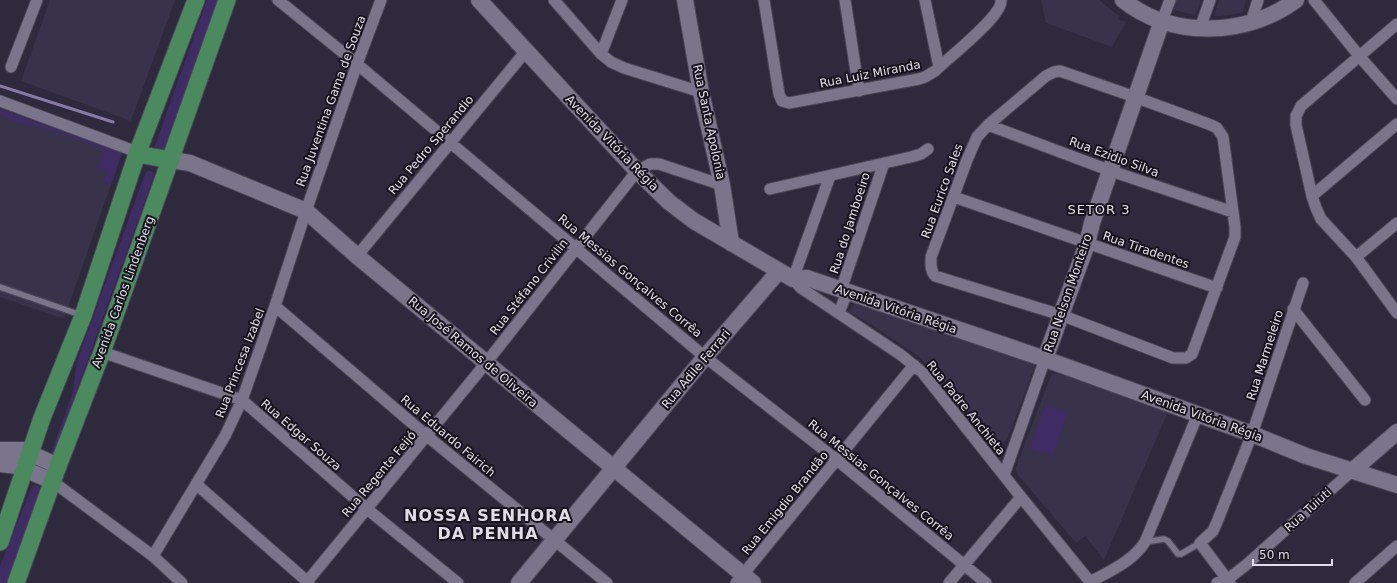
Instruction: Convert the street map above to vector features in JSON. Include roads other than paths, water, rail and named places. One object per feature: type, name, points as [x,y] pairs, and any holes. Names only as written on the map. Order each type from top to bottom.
[{"type":"main road","points":[[0,542],[26,470],[42,418],[83,316],[137,154],[196,0]]},
{"type":"main road","name":"Avenida Carlos Lindenberg","points":[[16,583],[55,474],[102,352],[227,0]]},
{"type":"main road","points":[[137,154],[171,160]]},
{"type":"street","points":[[11,67],[37,0]]},
{"type":"street","name":"Rua Messias Gonçalves Corrêa","points":[[278,0],[357,64],[705,357],[837,460],[986,583]]},
{"type":"street","name":"Rua Juventina Gama de Souza","points":[[306,211],[381,0]]},
{"type":"street","name":"Avenida Vitória Régia","points":[[479,0],[637,172],[669,202],[694,221],[793,279],[807,278],[1045,359],[1252,434],[1306,456],[1397,485]]},
{"type":"street","points":[[554,0],[601,54],[611,62],[624,68],[701,92]]},
{"type":"street","points":[[601,54],[622,0]]},
{"type":"street","name":"Rua Santa Apolonia","points":[[685,0],[701,92],[722,185],[731,243]]},
{"type":"street","name":"Rua Luiz Miranda","points":[[764,0],[779,94],[782,101],[789,103],[920,79],[931,74],[991,20],[1000,8],[1001,0]]},
{"type":"street","points":[[845,0],[859,91]]},
{"type":"street","points":[[925,0],[939,67]]},
{"type":"street","points":[[1123,0],[1138,10],[1162,21],[1179,26],[1200,28],[1223,28],[1251,22],[1280,11],[1296,0]]},
{"type":"street","points":[[1162,21],[1170,0]]},
{"type":"street","points":[[1200,28],[1210,0]]},
{"type":"street","points":[[1251,22],[1258,0]]},
{"type":"street","points":[[1314,0],[1360,57],[1397,99]]},
{"type":"street","name":"Rua Nelson Monteiro","points":[[1004,475],[1087,244],[1092,223],[1162,21]]},
{"type":"street","points":[[1397,24],[1301,106],[1296,116],[1296,125],[1312,196],[1321,219],[1356,257],[1397,313]]},
{"type":"street","name":"Rua Pedro Sperandio","points":[[357,256],[526,51]]},
{"type":"street","name":"Rua Eurico Sales","points":[[1061,315],[935,276],[931,264],[932,257],[971,149],[977,137],[988,125],[1046,76],[1060,71],[1135,97]]},
{"type":"street","points":[[1061,315],[1173,358],[1186,358],[1192,354],[1235,237],[1223,137],[1220,132],[1211,125],[1135,97]]},
{"type":"street","points":[[0,101],[129,149],[137,154]]},
{"type":"street","points":[[1312,196],[1397,124]]},
{"type":"street","name":"Rua Ezidio Silva","points":[[988,125],[1111,171],[1233,212]]},
{"type":"street","points":[[770,189],[916,156],[928,149]]},
{"type":"street","name":"Rua José Ramos de Oliveira","points":[[171,160],[190,163],[306,211],[357,256],[615,468],[744,580]]},
{"type":"street","points":[[637,172],[650,164],[658,164],[722,185]]},
{"type":"street","name":"Rua do Jamboeiro","points":[[839,313],[844,291],[884,164]]},
{"type":"street","name":"Rua Stéfano Crivilin","points":[[486,363],[637,172]]},
{"type":"street","points":[[793,279],[830,176]]},
{"type":"street","name":"Rua Tiradentes","points":[[954,197],[1216,288]]},
{"type":"street","name":"Rua Princesa Izabel","points":[[153,556],[225,436],[242,400],[276,306],[306,211]]},
{"type":"street","points":[[1356,257],[1397,223]]},
{"type":"street","name":"Rua Adile Ferrari","points":[[519,583],[705,357],[780,271]]},
{"type":"street","name":"Rua Padre Anchieta","points":[[793,279],[801,288],[901,354],[914,365],[928,380],[1091,583]]},
{"type":"street","name":"Rua Marmeleiro","points":[[1200,543],[1213,531],[1252,434],[1303,283]]},
{"type":"street","name":"Rua Eduardo Fairich","points":[[276,306],[427,436],[607,583]]},
{"type":"street","points":[[1293,310],[1365,400]]},
{"type":"street","name":"Rua Edgar Souza","points":[[102,352],[242,400],[367,509],[458,583]]},
{"type":"street","name":"Rua Regente Feijó","points":[[307,583],[486,363]]},
{"type":"street","name":"Rua Emigdio Brandão","points":[[744,580],[837,460],[914,365]]},
{"type":"street","points":[[1091,583],[1131,558],[1137,553],[1145,542],[1198,414]]},
{"type":"street","name":"Rua Tuiuti","points":[[1217,583],[1229,581],[1397,432]]},
{"type":"street","points":[[0,450],[18,449],[31,453],[153,556],[182,583]]},
{"type":"street","points":[[0,464],[18,466],[26,470],[55,474]]},
{"type":"street","points":[[196,484],[307,583]]},
{"type":"street","points":[[949,583],[1021,497]]},
{"type":"street","points":[[1200,543],[1229,581]]},
{"type":"street","points":[[1355,583],[1397,546]]},
{"type":"lane","points":[[0,288],[83,316]]},
{"type":"lane","points":[[1145,542],[1164,539],[1168,541],[1178,554],[1181,554],[1200,543]]},
{"type":"waterway","points":[[0,86],[113,122]]},
{"type":"district","name":"SETOR 3","points":[[1099,209]]},
{"type":"district","name":"NOSSA SENHORA DA PENHA","points":[[488,524]]}]
